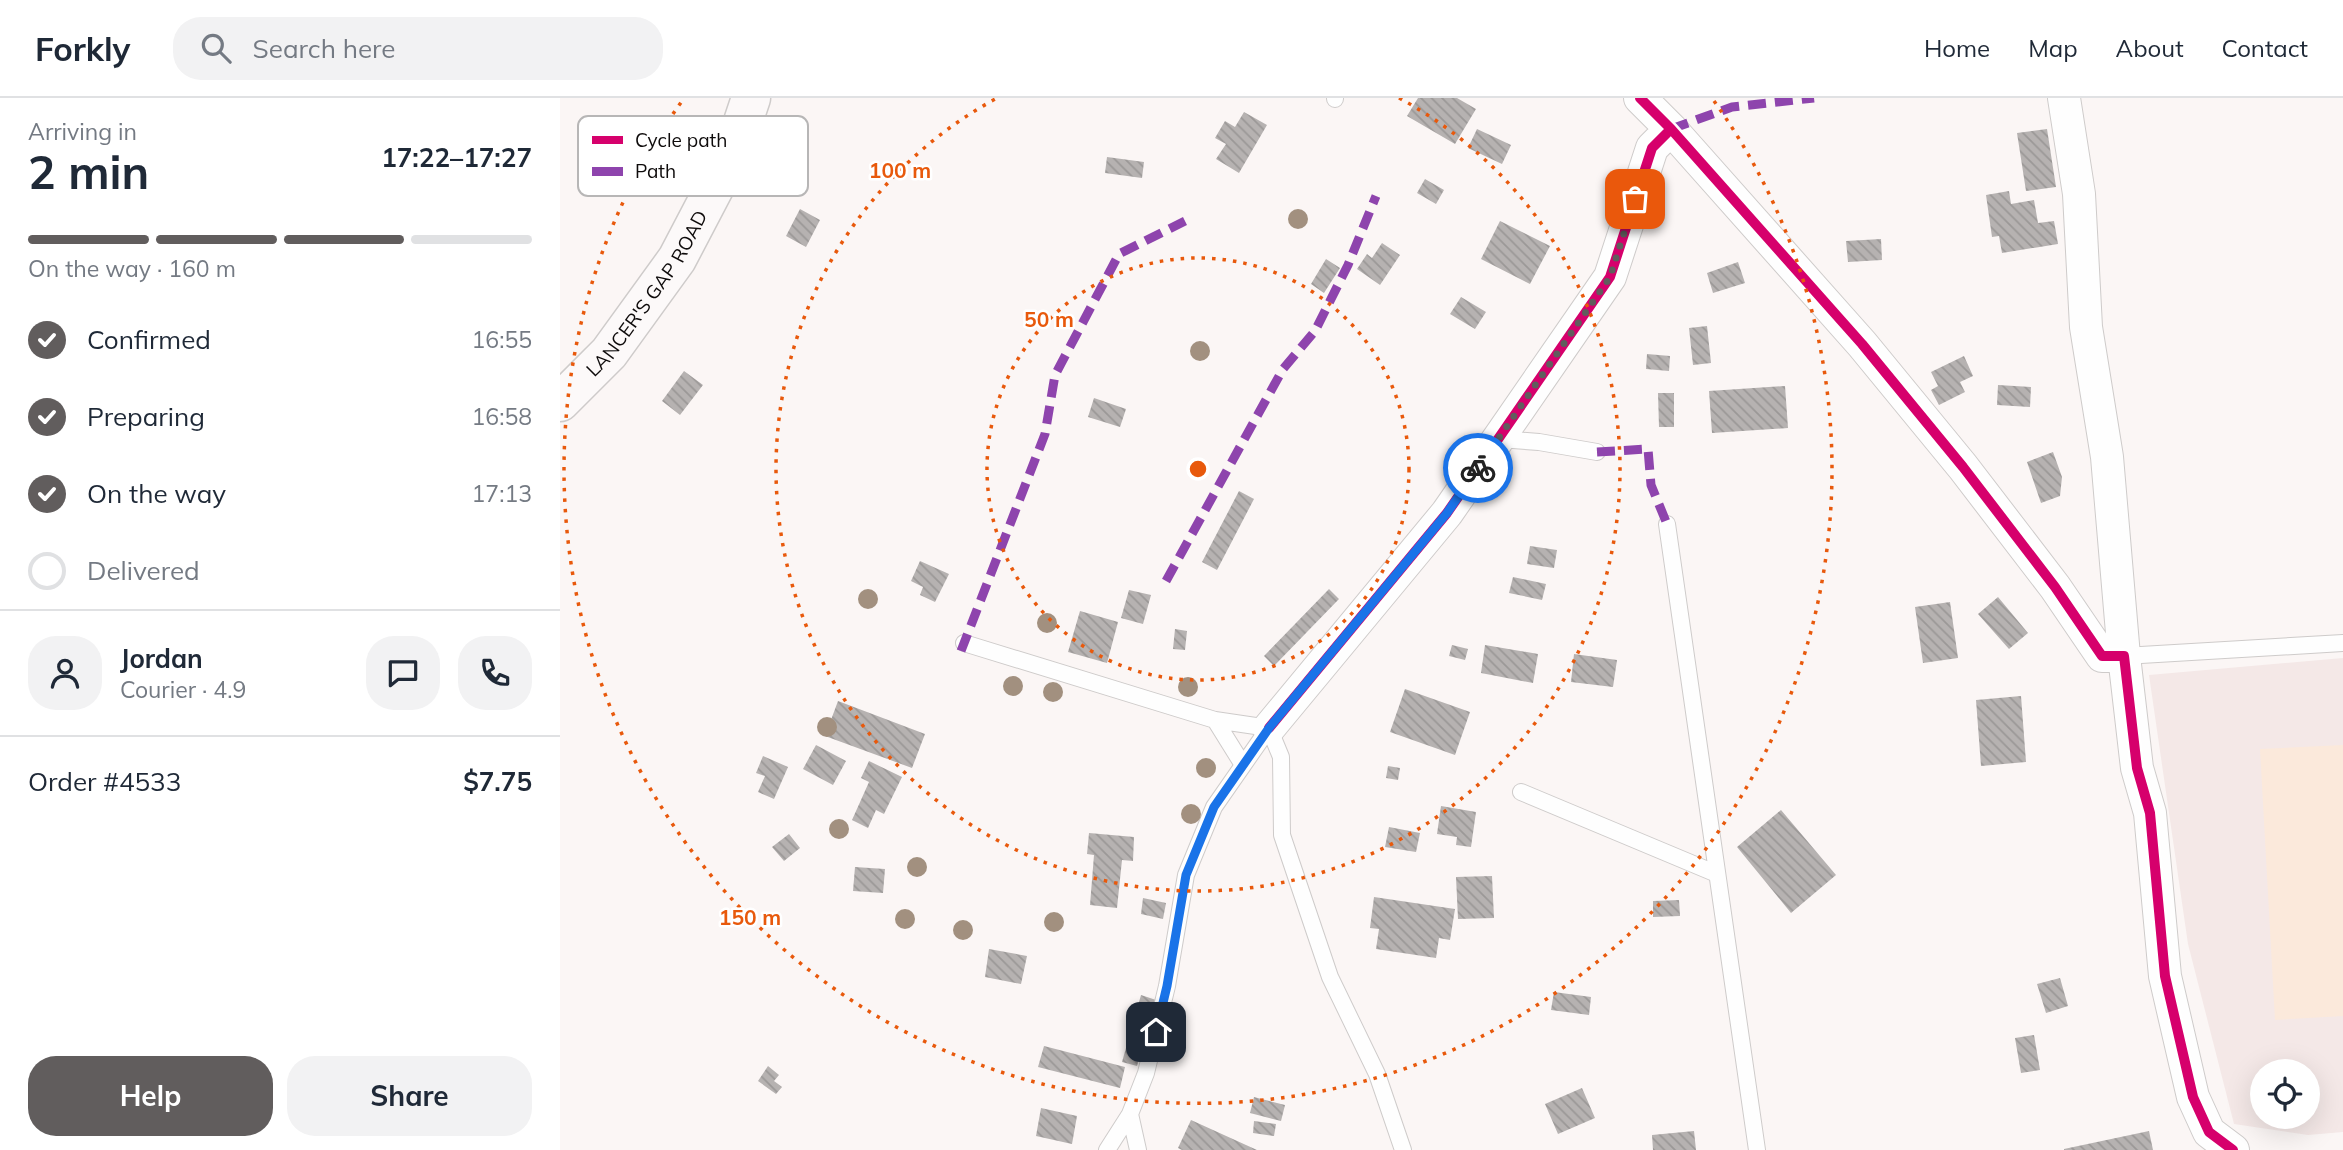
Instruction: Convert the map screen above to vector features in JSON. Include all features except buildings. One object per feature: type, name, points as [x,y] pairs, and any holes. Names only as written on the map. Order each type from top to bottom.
[{"type":"main road","name":"LANCER'S GAP ROAD","points":[[745,116],[751,98]]},
{"type":"main road","name":"LANCER'S GAP ROAD","points":[[560,402],[609,353],[677,259],[710,196]]},
{"type":"street","points":[[1640,98],[1671,129],[1862,344],[1963,467],[2055,587],[2102,656],[2124,656]]},
{"type":"street","points":[[2064,98],[2079,194],[2087,327],[2107,457],[2124,656],[2137,768],[2150,813],[2165,976],[2193,1097],[2209,1132],[2233,1150]]},
{"type":"street","points":[[1269,728],[1447,513],[1610,277],[1652,148],[1671,129]]},
{"type":"lane","points":[[1499,439],[1539,442],[1597,452]]},
{"type":"lane","points":[[1667,524],[1757,1150]]},
{"type":"lane","points":[[964,643],[1215,720],[1269,728]]},
{"type":"lane","points":[[2124,656],[2343,643]]},
{"type":"lane","points":[[1215,720],[1243,765]]},
{"type":"lane","points":[[1107,1150],[1130,1114],[1146,1073],[1167,986],[1186,875],[1214,807],[1269,728]]},
{"type":"lane","points":[[1269,728],[1280,757],[1282,835],[1329,977],[1377,1074],[1404,1150]]},
{"type":"lane","points":[[1521,792],[1717,874]]},
{"type":"lane","points":[[1130,1114],[1138,1150]]},
{"type":"shaded area","points":[[2343,658],[2343,1132],[2308,1135],[2268,1129],[2320,1129],[2320,1059],[2250,1059],[2250,1126],[2234,1124],[2188,944],[2149,675]]},
{"type":"shaded area","points":[[2343,745],[2343,1016],[2275,1020],[2260,749]]},
{"type":"marked path","points":[[1671,129],[1732,107],[1814,98]]},
{"type":"marked path","points":[[1166,581],[1283,369],[1315,331],[1348,265],[1376,196]]},
{"type":"marked path","points":[[961,651],[1045,434],[1055,375],[1119,254],[1185,221]]},
{"type":"marked path","points":[[1597,452],[1648,449],[1651,485],[1667,524]]},
{"type":"cycle path","points":[[1640,98],[1671,129],[1862,344],[1963,467],[2055,587],[2102,656],[2124,656],[2137,768],[2150,813],[2165,976],[2193,1097],[2209,1132],[2233,1150]]},
{"type":"cycle path","points":[[1269,728],[1447,513],[1610,277],[1652,148],[1671,129]]},
{"type":"way so far","points":[[1478,468],[1610,277],[1635,199]]},
{"type":"route","points":[[1156,1032],[1167,986],[1186,875],[1214,807],[1269,728],[1447,513],[1478,468]]}]
